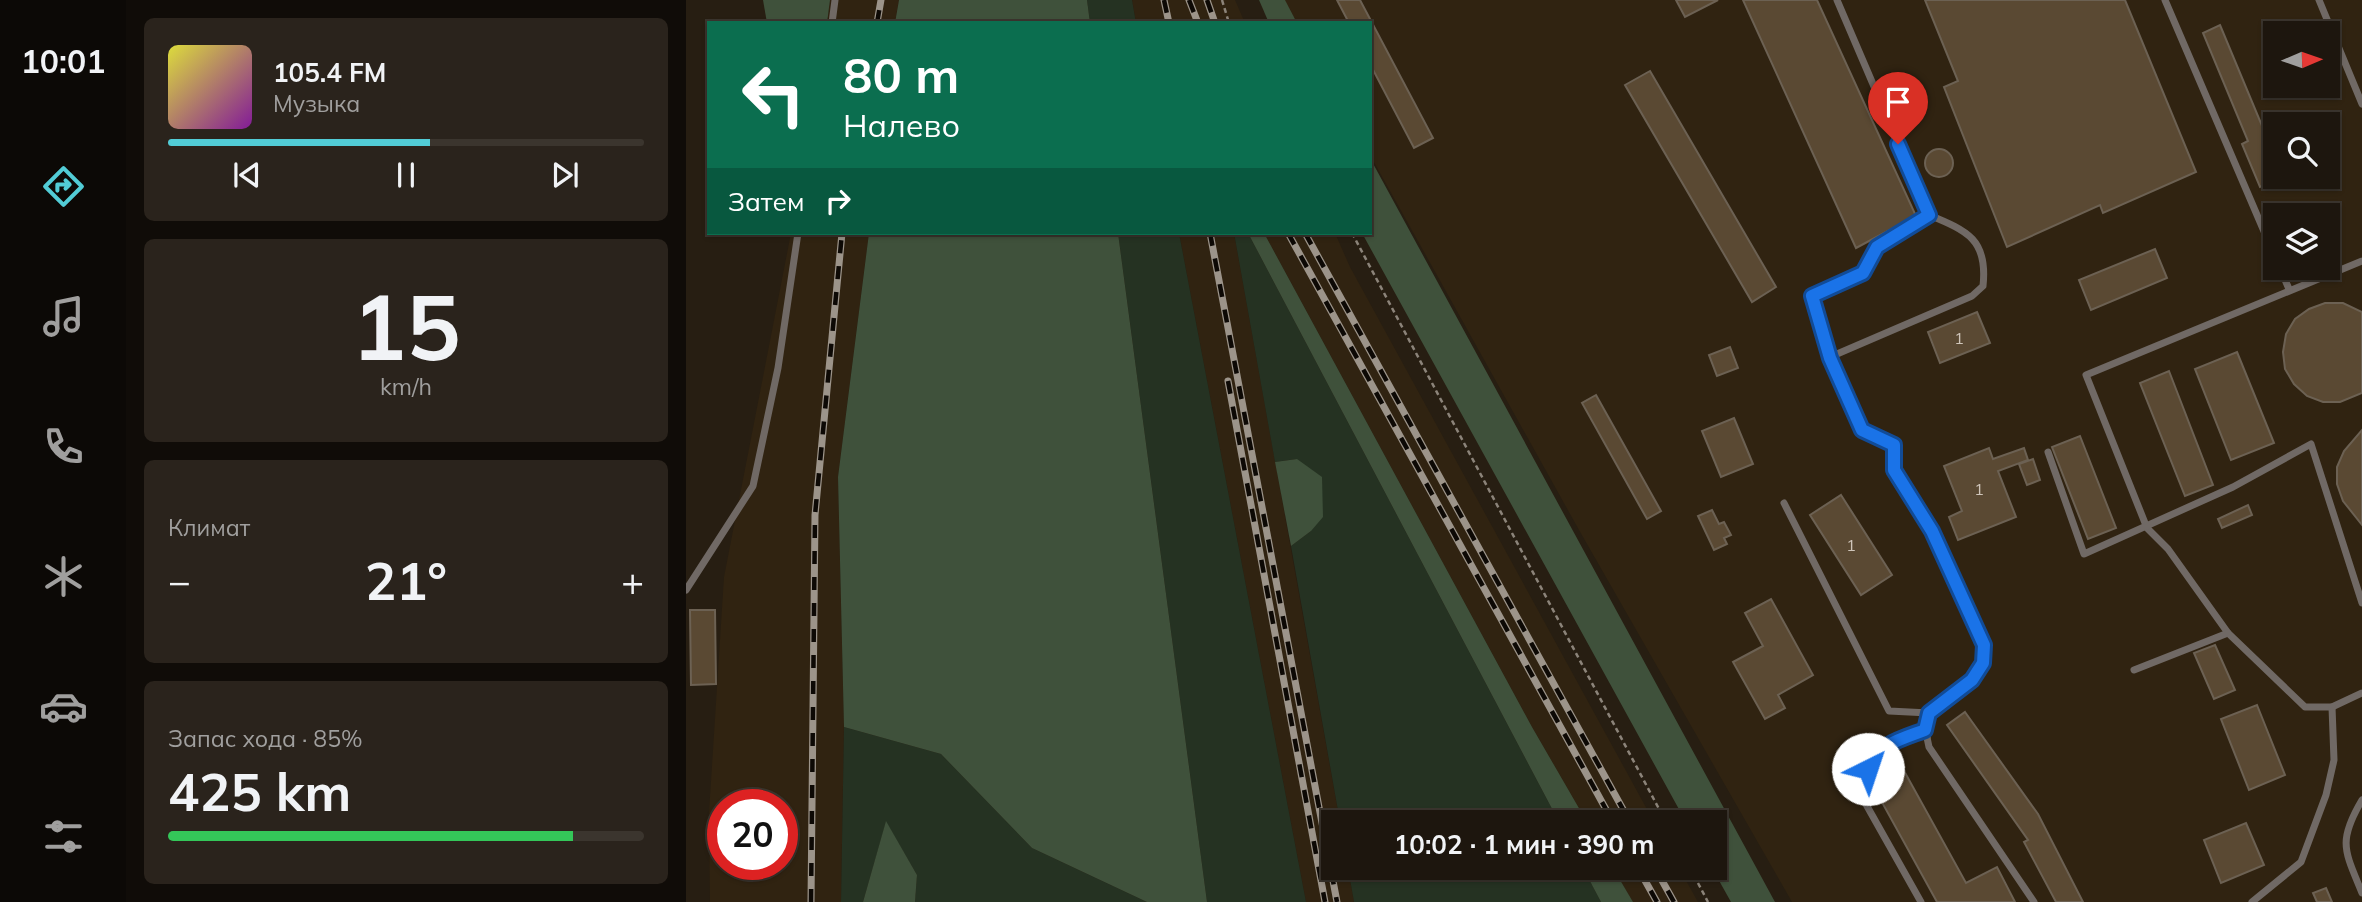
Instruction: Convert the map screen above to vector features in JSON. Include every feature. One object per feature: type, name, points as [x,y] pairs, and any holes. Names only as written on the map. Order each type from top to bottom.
[{"type":"lane","points":[[832,21],[835,0]]},
{"type":"lane","points":[[1830,358],[1972,296],[1983,286],[1985,266],[1974,237],[1960,227],[1929,215],[1837,0]]},
{"type":"lane","points":[[2165,0],[2263,229]]},
{"type":"lane","points":[[2319,0],[2362,104]]},
{"type":"lane","points":[[1929,215],[1877,247],[1863,273],[1812,296],[1830,358],[1862,430],[1894,445],[1894,470],[1932,531],[1984,645],[1983,663],[1972,680],[1929,713],[1925,730],[1929,747],[2034,902]]},
{"type":"lane","points":[[686,590],[754,486],[778,368],[798,235]]},
{"type":"lane","points":[[2362,261],[2086,375],[2147,528],[2168,549],[2228,633],[2305,707],[2332,707],[2362,692]]},
{"type":"lane","points":[[2285,280],[2289,289]]},
{"type":"lane","points":[[2048,453],[2084,554],[2147,528],[2233,487],[2311,444],[2362,603]]},
{"type":"lane","points":[[1784,503],[1889,711],[1929,713]]},
{"type":"lane","points":[[2134,670],[2228,633]]},
{"type":"lane","points":[[2252,902],[2301,862],[2326,795],[2334,760],[2332,707]]},
{"type":"lane","points":[[1922,902],[1863,799],[1862,782],[1873,755],[1891,743],[1925,730]]},
{"type":"lane","points":[[2362,800],[2344,835],[2349,862],[2362,893]]},
{"type":"path","points":[[1222,0],[1228,21]]},
{"type":"path","points":[[1353,235],[1661,810]]},
{"type":"path","points":[[1696,880],[1708,902]]},
{"type":"shaded area","points":[[830,0],[899,0],[895,21],[827,21]]},
{"type":"shaded area","points":[[1132,0],[1235,0],[1244,21],[1136,21]]},
{"type":"shaded area","points":[[1284,0],[2362,0],[2362,902],[1792,902],[1579,530],[1372,159],[1372,21],[1296,21]]},
{"type":"shaded area","points":[[791,235],[869,235],[838,477],[844,727],[841,902],[710,902],[710,880],[798,880],[798,789],[711,789],[724,577]]},
{"type":"shaded area","points":[[1179,235],[1234,235],[1338,810],[1321,810],[1321,880],[1350,880],[1354,902],[1306,902]]},
{"type":"shaded area","points":[[1265,235],[1336,235],[1350,267],[1647,810],[1580,810],[1532,727]]},
{"type":"shaded area","points":[[1620,880],[1686,880],[1698,902],[1633,902]]},
{"type":"green space","points":[[763,0],[830,0],[827,21],[767,21]]},
{"type":"green space","points":[[899,0],[1087,0],[1090,21],[895,21]]},
{"type":"green space","points":[[1087,0],[1132,0],[1136,21],[1090,21]]},
{"type":"green space","points":[[1259,0],[1285,0],[1296,21],[1268,21]]},
{"type":"green space","points":[[1372,162],[1725,810],[1679,810],[1363,235],[1372,235]]},
{"type":"green space","points":[[869,235],[1118,235],[1207,902],[1147,902],[1032,848],[941,754],[844,727],[838,477]]},
{"type":"green space","points":[[1118,235],[1179,235],[1306,902],[1207,902]]},
{"type":"green space","points":[[1234,235],[1249,235],[1553,810],[1338,810],[1291,546],[1311,531],[1297,459],[1275,462]]},
{"type":"green space","points":[[1249,235],[1265,235],[1532,727],[1580,810],[1553,810]]},
{"type":"green space","points":[[1297,459],[1322,477],[1323,517],[1311,531],[1291,546],[1275,462]]},
{"type":"green space","points":[[844,727],[941,754],[1032,848],[1147,902],[915,902],[917,875],[886,822],[863,902],[841,902]]},
{"type":"green space","points":[[1727,814],[1775,902],[1731,902],[1719,880],[1727,880]]},
{"type":"green space","points":[[886,821],[917,875],[915,902],[863,902]]},
{"type":"green space","points":[[1350,880],[1589,880],[1601,902],[1354,902]]},
{"type":"green space","points":[[1589,880],[1620,880],[1633,902],[1601,902]]},
{"type":"building","points":[[1337,0],[1360,0],[1371,21],[1348,21]]},
{"type":"building","points":[[1676,0],[1718,0],[1685,17]]},
{"type":"building","points":[[1743,0],[1817,0],[1916,216],[1856,248]]},
{"type":"building","points":[[1925,0],[2125,0],[2196,172],[2103,213],[2100,205],[2007,247],[1944,87],[1958,81]]},
{"type":"building","points":[[1372,23],[1433,138],[1414,148],[1372,68]]},
{"type":"building","points":[[2220,25],[2263,128],[2263,186],[2260,187],[2242,144],[2248,141],[2203,33]]},
{"type":"building","points":[[1650,71],[1776,287],[1752,302],[1625,85]]},
{"type":"building","points":[[1939,149],[1949,153],[1953,163],[1949,173],[1939,177],[1929,173],[1925,163],[1929,153]]},
{"type":"building","points":[[2155,249],[2167,278],[2091,310],[2079,280]]},
{"type":"building","points":[[2325,303],[2343,303],[2362,312],[2362,393],[2340,402],[2323,402],[2307,396],[2294,384],[2285,369],[2283,352],[2286,334],[2295,319],[2309,309]]},
{"type":"building","points":[[1977,312],[1990,343],[1940,363],[1928,332]]},
{"type":"building","points":[[1730,347],[1738,368],[1717,376],[1709,355]]},
{"type":"building","points":[[2237,352],[2274,443],[2231,460],[2195,369]]},
{"type":"building","points":[[2169,371],[2213,485],[2185,496],[2140,383]]},
{"type":"building","points":[[1596,395],[1661,511],[1647,519],[1582,403]]},
{"type":"building","points":[[1734,418],[1753,464],[1721,477],[1702,431]]},
{"type":"building","points":[[2362,430],[2362,525],[2343,501],[2337,484],[2337,467],[2344,451]]},
{"type":"building","points":[[2080,436],[2116,528],[2088,539],[2052,447]]},
{"type":"building","points":[[1989,448],[1993,459],[2024,448],[2028,460],[1998,471],[2016,517],[1958,540],[1949,517],[1962,511],[1944,466]]},
{"type":"building","points":[[2033,459],[2040,480],[2027,485],[2019,464]]},
{"type":"building","points":[[1841,495],[1892,575],[1861,595],[1810,515]]},
{"type":"building","points":[[2248,505],[2252,515],[2222,528],[2218,519]]},
{"type":"building","points":[[1712,510],[1719,524],[1724,522],[1731,535],[1724,538],[1727,544],[1714,550],[1698,516]]},
{"type":"building","points":[[1771,599],[1813,675],[1778,695],[1785,708],[1765,719],[1733,662],[1763,646],[1745,613]]},
{"type":"building","points":[[690,610],[715,610],[716,684],[691,685]]},
{"type":"building","points":[[2215,645],[2235,690],[2214,699],[2194,653]]},
{"type":"building","points":[[2257,705],[2285,775],[2249,790],[2221,719]]},
{"type":"building","points":[[1965,712],[2038,814],[2083,902],[2056,902],[2024,842],[2028,840],[1947,725]]},
{"type":"building","points":[[1903,769],[1966,883],[1997,867],[2015,902],[1937,902],[1873,786]]},
{"type":"building","points":[[2246,823],[2264,865],[2221,883],[2204,840]]},
{"type":"building","points":[[2326,888],[2332,902],[2317,902],[2313,893]]},
{"type":"railway","points":[[877,21],[881,0]]},
{"type":"railway","points":[[1164,0],[1169,21]]},
{"type":"railway","points":[[1189,0],[1197,21]]},
{"type":"railway","points":[[1207,0],[1214,21]]},
{"type":"railway","points":[[811,902],[815,515],[842,235]]},
{"type":"railway","points":[[1210,235],[1337,902]]},
{"type":"railway","points":[[1289,235],[1606,810]]},
{"type":"railway","points":[[1306,235],[1623,810]]},
{"type":"railway","points":[[1228,381],[1325,902]]},
{"type":"railway","points":[[1645,880],[1657,902]]},
{"type":"railway","points":[[1662,880],[1674,902]]},
{"type":"route","points":[[1868,769],[1873,755],[1891,743],[1925,730],[1929,713],[1972,680],[1983,663],[1984,645],[1932,531],[1894,470],[1894,445],[1862,430],[1830,358],[1812,296],[1863,273],[1877,247],[1929,215],[1898,144]]}]
